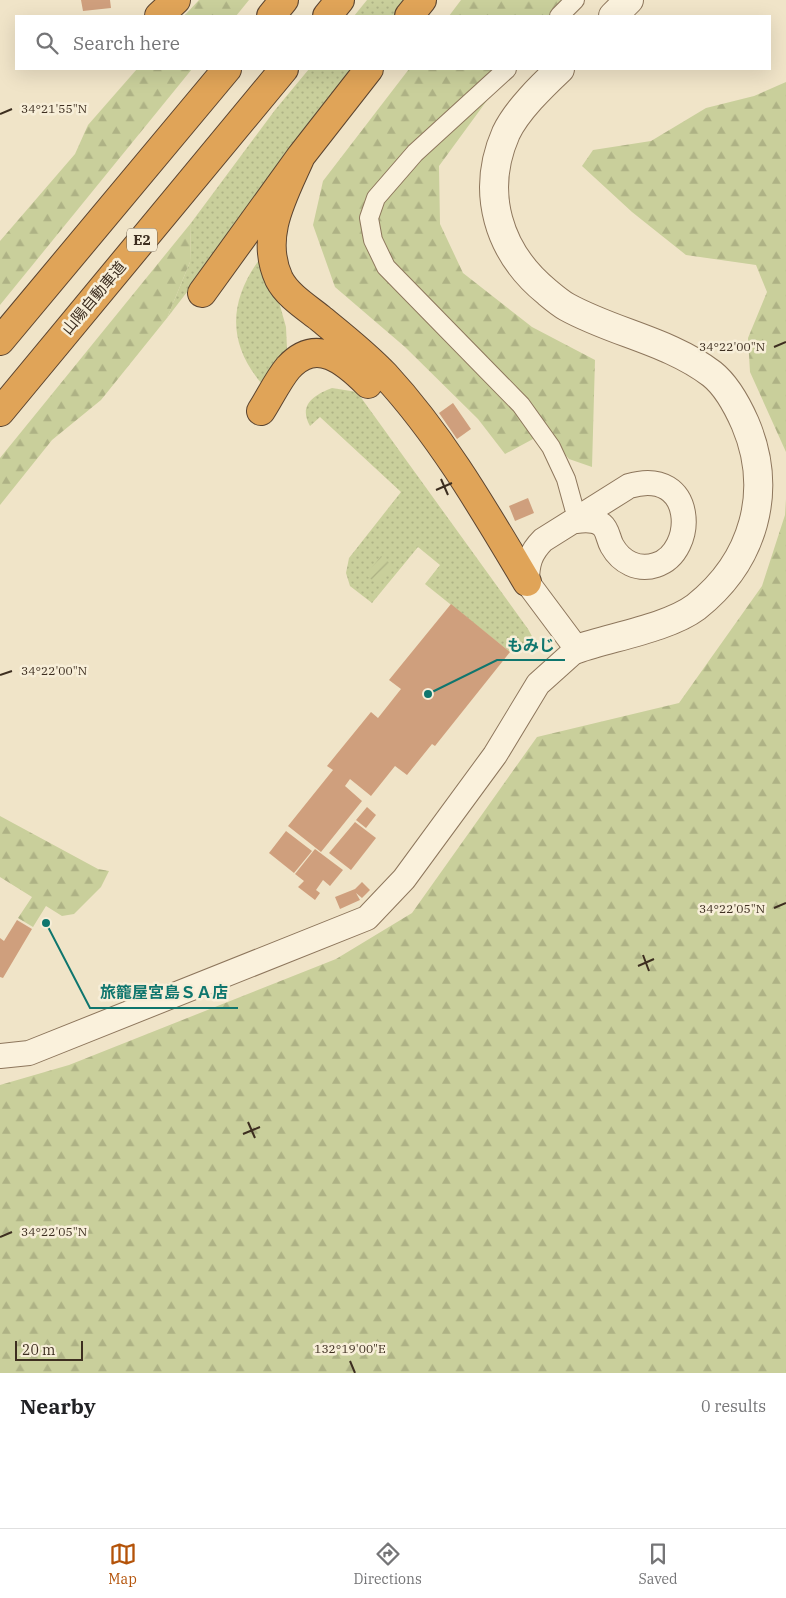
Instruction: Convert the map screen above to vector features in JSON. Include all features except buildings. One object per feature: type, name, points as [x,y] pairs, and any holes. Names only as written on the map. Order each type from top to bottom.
[{"type":"highway","points":[[160,15],[176,0]]},
{"type":"highway","points":[[272,15],[284,0]]},
{"type":"highway","points":[[328,15],[340,0]]},
{"type":"highway","points":[[410,15],[422,0]]},
{"type":"highway","points":[[0,342],[226,70]]},
{"type":"highway","name":"山陽自動車道","points":[[0,412],[283,70]]},
{"type":"highway","points":[[202,292],[301,156],[368,70]]},
{"type":"highway","points":[[301,156],[278,206],[271,237],[273,259],[280,280],[293,297],[365,355],[407,399],[466,482],[526,582]]},
{"type":"highway","points":[[261,411],[288,368],[302,358],[317,353],[333,355],[347,364],[393,410],[453,492],[526,582]]},
{"type":"street","points":[[560,15],[575,0]]},
{"type":"street","points":[[614,15],[630,0]]},
{"type":"street","points":[[505,70],[416,153],[376,198],[369,218],[373,240],[386,267],[521,405],[551,447],[566,479],[575,514]]},
{"type":"street","points":[[0,1056],[29,1053],[367,918],[404,879],[450,817],[495,755],[538,684],[577,649],[663,623],[694,608],[722,583],[744,551],[756,516],[758,482],[753,443],[736,402],[714,375],[680,353],[566,307],[533,280],[512,254],[499,225],[493,192],[496,164],[507,132],[535,93],[559,70]]},
{"type":"street","points":[[575,514],[602,525],[619,557],[630,564],[643,568],[658,565],[670,557],[679,545],[683,530],[680,502],[670,489],[658,483],[644,481],[629,486],[575,514],[543,540],[529,559],[526,582],[577,649]]},
{"type":"green space","points":[[199,0],[249,0],[237,15],[185,15]]},
{"type":"green space","points":[[367,0],[412,0],[401,15],[355,15]]},
{"type":"green space","points":[[461,0],[563,0],[551,15],[450,15]]},
{"type":"green space","points":[[136,70],[191,70],[0,305],[0,241],[75,154],[88,125]]},
{"type":"green space","points":[[308,70],[358,70],[167,318],[190,262],[191,223],[275,110]]},
{"type":"green space","points":[[408,70],[509,70],[439,166],[440,224],[463,273],[532,327],[595,360],[592,467],[569,459],[546,432],[505,454],[478,419],[405,347],[335,287],[313,225],[323,181]]},
{"type":"green space","points":[[786,82],[786,452],[750,372],[748,338],[767,292],[756,265],[686,255],[632,212],[582,166],[593,150],[651,141],[706,108],[754,96]]},
{"type":"green space","points":[[191,223],[190,262],[167,318],[101,400],[52,440],[0,505],[0,458]]},
{"type":"green space","points":[[259,260],[279,302],[286,327],[287,349],[279,373],[262,384],[243,354],[238,339],[236,323],[237,308],[242,292]]},
{"type":"green space","points":[[332,388],[357,392],[528,629],[534,640],[535,652],[516,646],[510,652],[425,584],[440,565],[418,547],[372,603],[350,586],[346,573],[349,558],[401,492],[320,417],[310,426],[307,419],[307,407],[319,394]]},
{"type":"green space","points":[[786,499],[786,1373],[0,1373],[0,1085],[69,1065],[336,959],[412,913],[537,737],[679,703],[762,586],[785,515]]},
{"type":"green space","points":[[381,556],[392,565],[377,584],[366,575]]},
{"type":"green space","points":[[0,816],[98,869],[109,871],[101,887],[74,914],[62,916],[46,906],[33,927],[18,918],[32,897],[0,877]]},
{"type":"place","name":"もみじ","points":[[428,694]]},
{"type":"place","name":"旅籠屋宮島ＳＡ店","points":[[46,923]]}]
